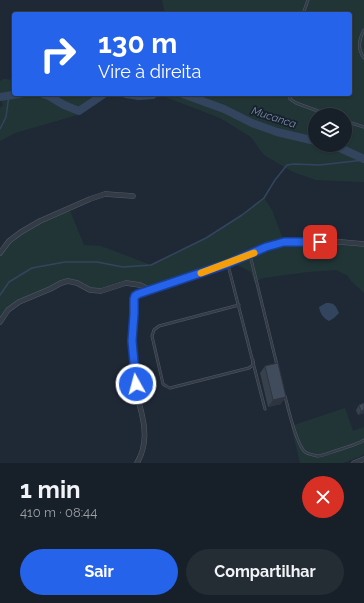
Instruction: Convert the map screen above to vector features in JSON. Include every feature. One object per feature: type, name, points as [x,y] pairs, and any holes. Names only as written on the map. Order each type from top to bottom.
[{"type":"street","points":[[0,253],[9,241],[20,232],[40,221],[90,199],[105,194],[134,196]]},
{"type":"street","points":[[138,463],[144,447],[145,431],[139,404],[132,350],[135,296],[227,264],[266,247],[284,242],[341,242],[364,244]]},
{"type":"street","points":[[0,322],[8,310],[19,302],[68,281],[77,283],[90,290],[101,291],[126,283],[140,285],[150,290]]},
{"type":"street","points":[[355,463],[364,458]]},
{"type":"lane","points":[[305,12],[308,0]]},
{"type":"lane","points":[[364,30],[358,42],[364,58]]},
{"type":"lane","points":[[290,96],[290,99],[296,103],[310,108]]},
{"type":"lane","points":[[352,123],[364,127]]},
{"type":"lane","points":[[250,255],[279,370]]},
{"type":"lane","points":[[227,264],[239,305],[265,409]]},
{"type":"lane","points":[[239,305],[159,326],[154,330],[152,336],[163,384],[170,388],[249,368],[253,365],[253,360]]},
{"type":"lane","points":[[284,393],[294,429],[300,445],[305,451],[318,456],[325,455],[358,444],[364,440]]},
{"type":"green space","points":[[162,0],[364,0],[364,182],[316,180],[293,172],[264,155],[251,137],[220,118],[168,98],[158,96],[352,96],[352,12],[165,12]]},
{"type":"green space","points":[[4,79],[12,80],[12,96],[100,96],[77,115],[15,133],[0,141],[0,108],[3,105],[0,97],[0,81]]},
{"type":"green space","points":[[264,198],[272,210],[284,242],[364,244],[364,293],[351,281],[348,276],[336,270],[263,278],[254,282],[251,272],[237,265],[248,256],[150,290],[126,283],[101,291],[90,290],[68,281],[19,302],[8,310],[0,322],[0,253],[21,232],[69,208],[84,245],[101,246],[151,265],[206,238],[242,215]]},
{"type":"green space","points":[[345,408],[353,431],[364,427],[364,454],[343,463],[300,463],[291,426]]},
{"type":"water","points":[[326,303],[331,303],[334,305],[339,313],[329,321],[322,315],[319,307]]},
{"type":"building","points":[[278,363],[286,397],[273,400],[265,366]]},
{"type":"building","points":[[364,403],[364,410],[361,411],[359,405]]},
{"type":"waterway","points":[[0,129],[6,117],[9,95]]},
{"type":"waterway","name":"Mucanca","points":[[0,97],[12,95]]},
{"type":"waterway","name":"Mucanca","points":[[49,96],[64,105],[79,111],[101,96]]},
{"type":"waterway","name":"Mucanca","points":[[188,96],[224,109],[252,123],[277,132],[308,139]]},
{"type":"waterway","name":"Mucanca","points":[[349,152],[364,159]]},
{"type":"waterway","points":[[0,295],[9,282],[32,268],[65,262],[97,262],[123,267],[151,265],[206,238],[242,215],[264,198],[275,180],[287,165],[320,165],[364,160]]},
{"type":"slow traffic","points":[[201,273],[254,253]]},
{"type":"route","points":[[136,384],[132,341],[135,296],[227,264],[266,247],[284,242],[320,242]]}]
